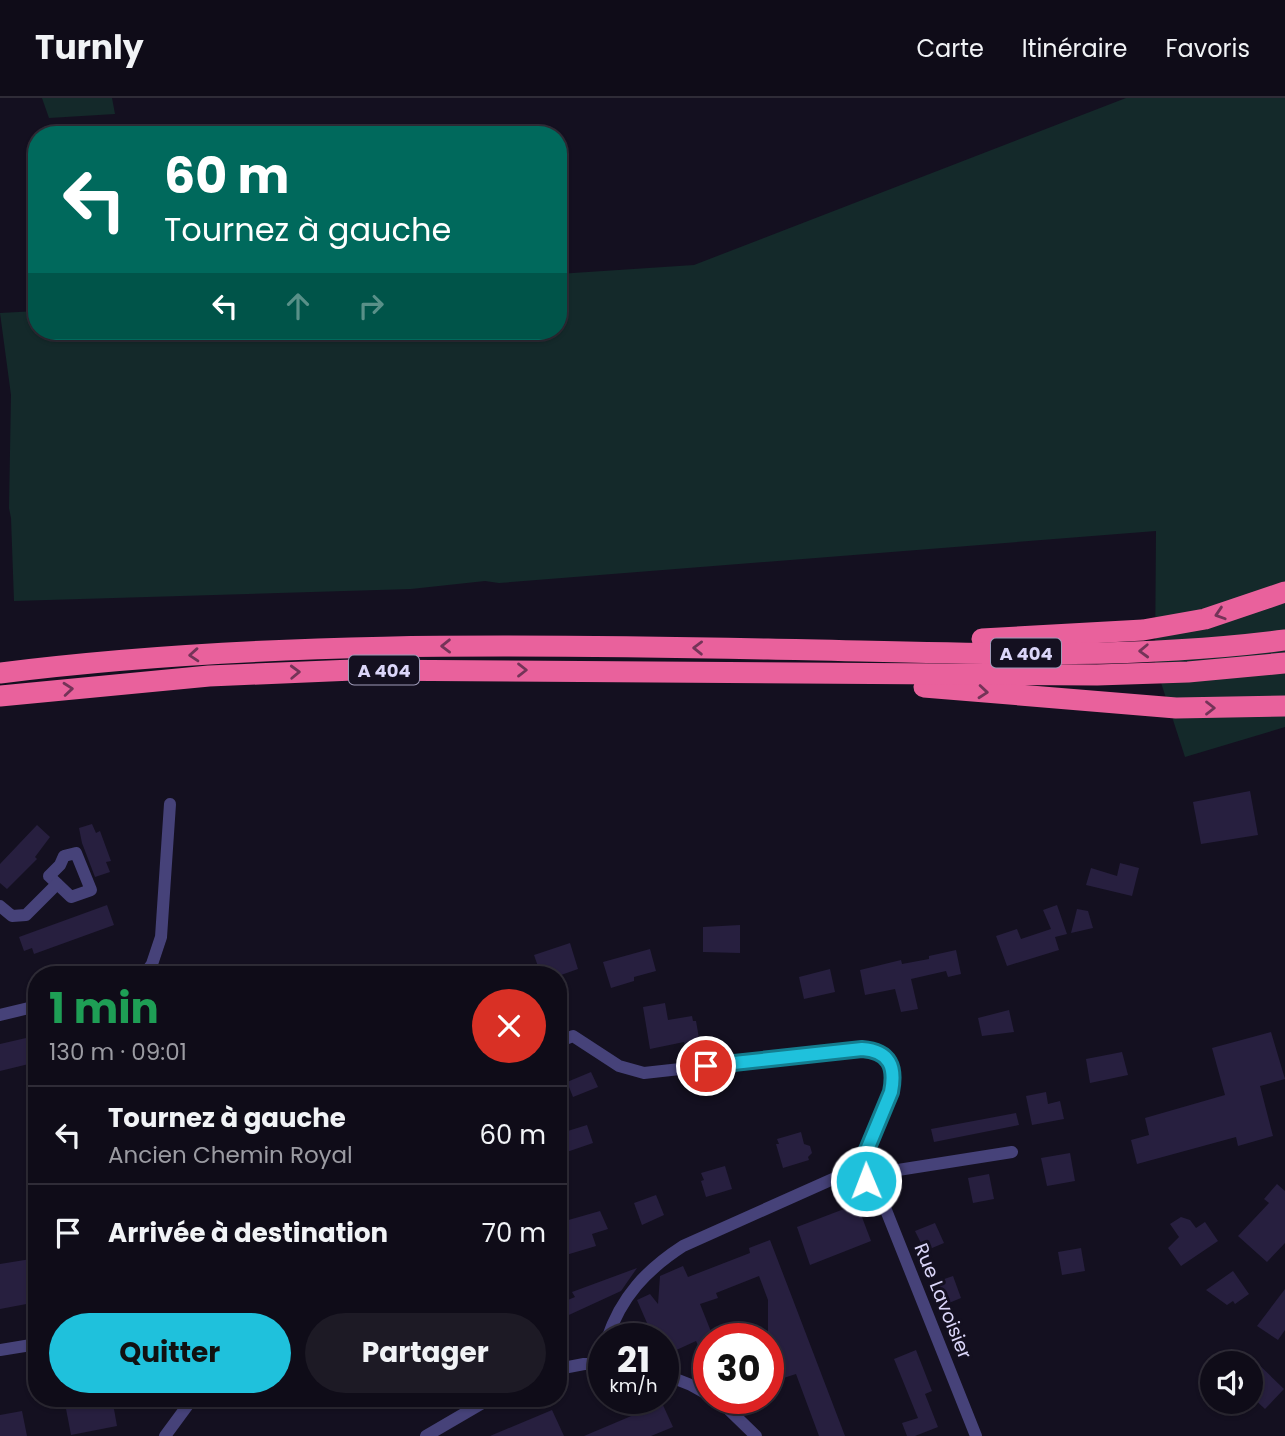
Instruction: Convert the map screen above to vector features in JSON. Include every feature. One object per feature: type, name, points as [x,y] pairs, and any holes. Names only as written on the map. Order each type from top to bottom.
[{"type":"highway","points":[[766,649],[1143,630],[1205,618],[1285,592]]},
{"type":"highway","name":"A 404","points":[[0,673],[111,661],[276,650],[473,646],[973,653],[1096,652],[1192,649],[1285,640]]},
{"type":"highway","name":"A 404","points":[[0,696],[157,680],[302,672],[472,670],[1097,675],[1188,672],[1285,663]]},
{"type":"highway","points":[[769,673],[1176,708],[1285,706]]},
{"type":"street","points":[[151,966],[160,937],[170,803]]},
{"type":"street","points":[[0,906],[12,916],[26,915],[58,884]]},
{"type":"street","points":[[0,1015],[28,1008]]},
{"type":"street","points":[[567,1038],[573,1036],[619,1066],[644,1073],[873,1049],[889,1061],[893,1081],[864,1157],[862,1179],[869,1181],[876,1177],[1012,1152]]},
{"type":"street","points":[[614,1323],[624,1300],[641,1278],[683,1246],[862,1166]]},
{"type":"street","name":"Rue Lavoisier","points":[[876,1177],[976,1436]]},
{"type":"street","points":[[0,1350],[28,1345]]},
{"type":"street","points":[[567,1368],[588,1364]]},
{"type":"street","points":[[165,1436],[186,1407]]},
{"type":"street","points":[[426,1436],[476,1407]]},
{"type":"street","points":[[733,1414],[755,1436]]},
{"type":"green space","points":[[42,98],[112,98],[115,114],[49,118]]},
{"type":"green space","points":[[1126,98],[1285,98],[1285,727],[1185,757],[1155,664],[1156,531],[499,583],[485,581],[411,589],[14,601],[9,508],[11,395],[0,313],[28,311],[28,340],[567,340],[567,273],[694,265]]},
{"type":"building","points":[[1250,791],[1258,835],[1201,844],[1193,802]]},
{"type":"building","points":[[92,824],[96,833],[100,831],[111,861],[106,862],[110,872],[95,877],[79,828]]},
{"type":"building","points":[[37,825],[50,837],[35,857],[37,859],[7,889],[0,883],[0,864]]},
{"type":"building","points":[[1120,863],[1139,868],[1132,896],[1086,885],[1091,868],[1117,876]]},
{"type":"building","points":[[107,905],[114,925],[34,954],[32,948],[24,951],[19,937]]},
{"type":"building","points":[[1057,905],[1067,934],[1055,937],[1059,950],[1007,966],[996,936],[1017,929],[1021,939],[1051,929],[1043,910]]},
{"type":"building","points":[[1077,909],[1088,911],[1093,928],[1071,933]]},
{"type":"building","points":[[740,925],[740,953],[703,952],[703,927]]},
{"type":"building","points":[[570,943],[578,969],[567,973],[567,966],[538,966],[534,955]]},
{"type":"building","points":[[650,949],[656,971],[634,977],[634,981],[611,988],[603,962]]},
{"type":"building","points":[[956,950],[961,974],[948,977],[946,971],[911,979],[918,1009],[901,1012],[895,989],[865,995],[860,970],[901,960],[902,964],[929,959],[929,956]]},
{"type":"building","points":[[830,969],[835,992],[804,999],[799,977]]},
{"type":"building","points":[[665,1003],[668,1020],[692,1016],[693,1021],[696,1021],[700,1044],[685,1045],[684,1042],[650,1049],[643,1007]]},
{"type":"building","points":[[1009,1010],[1014,1032],[982,1036],[978,1018]]},
{"type":"building","points":[[1271,1032],[1285,1079],[1260,1086],[1273,1136],[1238,1146],[1236,1137],[1137,1164],[1131,1140],[1149,1135],[1145,1118],[1225,1095],[1212,1048]]},
{"type":"building","points":[[26,1038],[28,1064],[0,1071],[0,1044]]},
{"type":"building","points":[[1122,1052],[1128,1075],[1090,1083],[1086,1059]]},
{"type":"building","points":[[591,1072],[598,1087],[573,1097],[567,1082]]},
{"type":"building","points":[[1046,1092],[1048,1104],[1060,1101],[1064,1119],[1032,1125],[1026,1096]]},
{"type":"building","points":[[1016,1113],[1019,1125],[934,1142],[931,1129]]},
{"type":"building","points":[[587,1125],[593,1143],[567,1152],[567,1131]]},
{"type":"building","points":[[801,1132],[804,1144],[810,1146],[812,1153],[808,1157],[809,1160],[783,1168],[777,1139]]},
{"type":"building","points":[[1070,1153],[1075,1181],[1047,1186],[1041,1158]]},
{"type":"building","points":[[725,1166],[732,1189],[706,1197],[701,1173]]},
{"type":"building","points":[[989,1174],[994,1199],[973,1203],[968,1178]]},
{"type":"building","points":[[1277,1184],[1285,1191],[1285,1243],[1267,1262],[1238,1236],[1269,1203],[1264,1199]]},
{"type":"building","points":[[656,1195],[664,1215],[642,1225],[634,1203]]},
{"type":"building","points":[[857,1204],[871,1241],[810,1265],[797,1227]]},
{"type":"building","points":[[600,1211],[608,1229],[592,1234],[596,1246],[567,1255],[567,1220]]},
{"type":"building","points":[[1181,1217],[1190,1220],[1196,1228],[1205,1222],[1218,1241],[1181,1266],[1168,1248],[1179,1237],[1170,1224]]},
{"type":"building","points":[[935,1223],[944,1243],[925,1251],[915,1231]]},
{"type":"building","points":[[770,1240],[845,1436],[819,1436],[796,1374],[784,1378],[784,1323],[768,1323],[768,1300],[759,1276],[716,1293],[718,1298],[700,1304],[708,1323],[693,1323],[693,1342],[679,1349],[679,1323],[647,1323],[637,1300],[650,1294],[658,1304],[660,1276],[683,1266],[688,1277],[750,1253],[749,1248]]},
{"type":"building","points":[[1081,1248],[1085,1271],[1062,1275],[1058,1252]]},
{"type":"building","points":[[28,1259],[28,1304],[0,1309],[0,1264]]},
{"type":"building","points":[[637,1268],[621,1291],[567,1316],[567,1300],[575,1297],[572,1292]]},
{"type":"building","points":[[1233,1271],[1249,1294],[1235,1304],[1233,1301],[1227,1305],[1206,1290]]},
{"type":"building","points":[[953,1276],[961,1298],[939,1307],[930,1284]]},
{"type":"building","points":[[1285,1289],[1285,1330],[1278,1340],[1257,1326]]},
{"type":"building","points":[[916,1350],[932,1391],[925,1394],[938,1427],[915,1436],[907,1436],[902,1423],[918,1418],[894,1359]]},
{"type":"building","points":[[1263,1369],[1284,1389],[1265,1409],[1263,1407]]},
{"type":"building","points":[[66,1407],[114,1407],[117,1426],[71,1435]]},
{"type":"building","points":[[552,1410],[564,1436],[490,1436]]},
{"type":"building","points":[[22,1411],[27,1436],[0,1436],[0,1415]]},
{"type":"building","points":[[636,1414],[667,1414],[673,1427],[651,1436],[584,1436]]},
{"type":"route","points":[[706,1066],[862,1049],[873,1049],[883,1054],[889,1061],[893,1081],[864,1157],[866,1161],[859,1168],[860,1176],[866,1181]]}]
